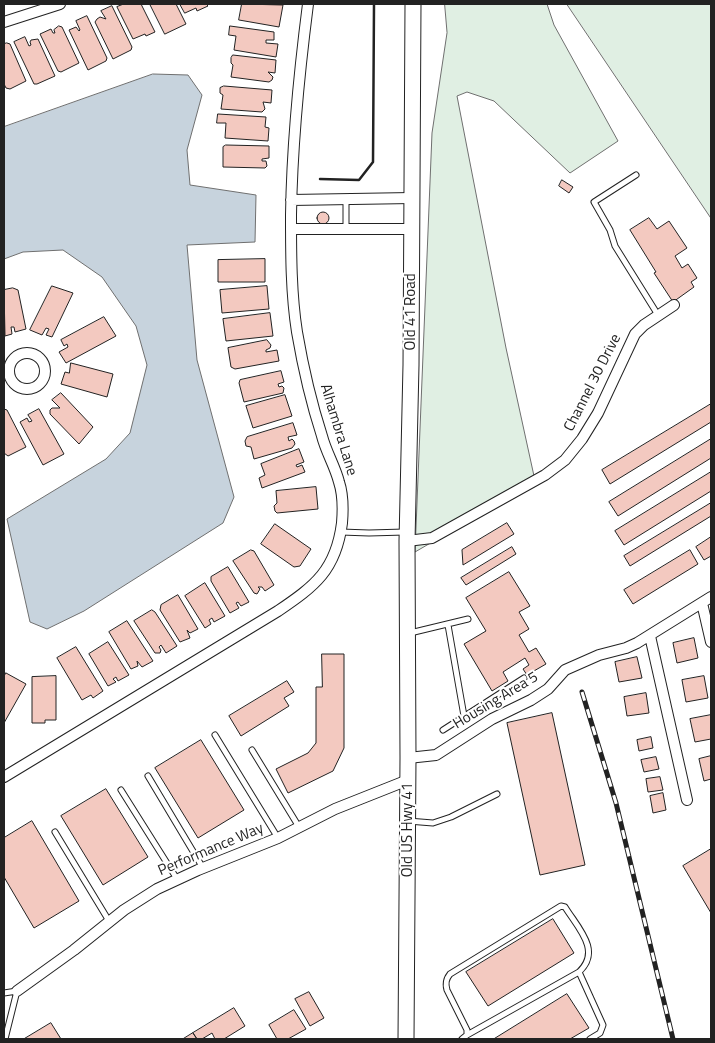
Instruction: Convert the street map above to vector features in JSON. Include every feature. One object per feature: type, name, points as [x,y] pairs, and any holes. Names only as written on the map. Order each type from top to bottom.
[{"type":"street","points":[[4,22],[60,4]]},
{"type":"street","name":"Alhambra Lane","points":[[4,777],[270,616],[321,578],[336,550],[342,510],[340,483],[325,446],[312,403],[297,332],[292,280],[291,200],[295,114],[308,4]]},
{"type":"street","name":"Old 41 Road","points":[[407,628],[411,375],[413,4]]},
{"type":"street","points":[[291,200],[412,198]]},
{"type":"street","points":[[291,229],[412,229]]},
{"type":"street","name":"Channel 30 Drive","points":[[407,536],[432,538],[545,474],[565,460],[582,440],[598,413],[635,334],[644,325],[674,305]]},
{"type":"street","name":"Housing Area 5","points":[[408,758],[436,755],[492,719],[531,700],[548,688],[565,670],[599,655],[626,648],[650,636],[711,597]]},
{"type":"street","points":[[702,603],[711,642]]},
{"type":"street","name":"Old US Hwy 41","points":[[406,1039],[407,628]]},
{"type":"street","points":[[650,636],[687,800]]},
{"type":"street","name":"Performance Way","points":[[17,991],[140,899],[177,879],[278,838],[335,809],[408,780]]},
{"type":"lane","points":[[636,175],[594,202],[610,230],[614,246],[658,315]]},
{"type":"lane","points":[[346,199],[346,229]]},
{"type":"lane","points":[[340,532],[407,536]]},
{"type":"lane","points":[[407,628],[448,625],[468,619]]},
{"type":"lane","points":[[448,625],[464,716]]},
{"type":"lane","points":[[443,730],[524,678]]},
{"type":"lane","points":[[215,735],[278,838]]},
{"type":"lane","points":[[252,750],[300,827]]},
{"type":"lane","points":[[148,776],[203,868]]},
{"type":"lane","points":[[121,790],[177,879]]},
{"type":"lane","points":[[408,821],[433,823],[451,817],[497,794]]},
{"type":"lane","points":[[55,832],[110,921]]},
{"type":"lane","points":[[559,906],[565,907],[589,946],[589,958],[579,972],[464,1037],[467,1030],[446,985],[450,974],[559,906]]},
{"type":"lane","points":[[579,972],[603,1025],[600,1033],[590,1039]]},
{"type":"lane","points":[[4,993],[17,991],[5,1039]]},
{"type":"green space","points":[[445,4],[547,4],[554,25],[618,141],[570,173],[494,101],[467,92],[457,96],[506,348],[534,476],[501,502],[415,552],[432,133],[447,33]]},
{"type":"green space","points":[[567,4],[711,4],[711,218]]},
{"type":"shaded area","points":[[153,74],[188,75],[202,95],[187,150],[190,185],[256,195],[255,242],[187,245],[197,360],[234,497],[223,523],[84,611],[47,629],[30,622],[7,519],[106,459],[130,433],[147,365],[136,326],[102,277],[63,250],[23,252],[4,259],[4,127]]},
{"type":"building","points":[[124,4],[141,4],[155,32],[133,39],[117,7]]},
{"type":"building","points":[[150,4],[176,4],[186,24],[165,34]]},
{"type":"building","points":[[180,4],[206,4],[208,6],[197,11],[196,8],[185,13]]},
{"type":"building","points":[[242,4],[283,5],[279,27],[239,20]]},
{"type":"building","points":[[112,6],[132,47],[131,50],[113,59],[95,22],[100,17],[106,19],[101,11]]},
{"type":"building","points":[[87,16],[107,58],[106,61],[88,70],[69,30],[76,27],[79,31],[76,21]]},
{"type":"building","points":[[59,26],[62,27],[79,63],[61,72],[58,71],[40,34],[51,29],[55,33],[54,30]]},
{"type":"building","points":[[230,26],[274,32],[274,40],[266,40],[266,43],[278,44],[276,57],[234,50],[236,36],[229,35]]},
{"type":"building","points":[[25,37],[29,46],[31,45],[31,40],[38,39],[55,76],[34,84],[14,42]]},
{"type":"building","points":[[4,44],[10,44],[26,81],[10,89],[6,88],[4,84]]},
{"type":"building","points":[[233,55],[276,60],[275,73],[268,72],[273,77],[272,80],[269,82],[231,77],[233,65],[231,58]]},
{"type":"building","points":[[224,86],[272,90],[271,103],[263,102],[265,109],[262,112],[221,109],[223,95],[220,93],[220,88]]},
{"type":"building","points":[[218,114],[266,117],[265,127],[269,128],[268,141],[225,138],[226,123],[217,123]]},
{"type":"building","points":[[226,145],[269,146],[269,158],[262,159],[262,161],[266,161],[267,166],[265,168],[223,167],[223,147]]},
{"type":"building","points":[[562,180],[573,187],[569,193],[559,186]]},
{"type":"building","points":[[323,212],[329,218],[323,224],[317,218]]},
{"type":"building","points":[[649,218],[657,229],[669,221],[687,248],[675,256],[682,268],[688,264],[697,278],[691,282],[694,287],[673,302],[630,230]]},
{"type":"building","points":[[265,259],[265,282],[218,282],[218,260]]},
{"type":"building","points":[[52,286],[73,293],[52,337],[46,335],[49,329],[46,328],[42,335],[30,330]]},
{"type":"building","points":[[267,286],[269,309],[222,313],[220,290]]},
{"type":"building","points":[[13,288],[18,290],[26,329],[15,332],[14,327],[11,327],[12,334],[5,336],[4,290]]},
{"type":"building","points":[[270,313],[273,336],[226,341],[223,319]]},
{"type":"building","points":[[104,317],[116,336],[66,363],[59,352],[68,347],[67,344],[64,346],[61,340]]},
{"type":"building","points":[[267,340],[271,345],[266,352],[277,350],[279,361],[235,369],[231,367],[228,348]]},
{"type":"building","points":[[71,363],[113,374],[107,397],[61,384],[65,372],[69,373]]},
{"type":"building","points":[[281,371],[284,382],[278,384],[279,387],[282,386],[284,388],[283,393],[244,402],[239,383],[240,380]]},
{"type":"building","points":[[61,393],[93,427],[79,444],[50,414],[52,408],[60,408],[52,400]]},
{"type":"building","points":[[285,395],[292,416],[253,428],[246,406]]},
{"type":"building","points":[[711,404],[711,422],[610,484],[602,470]]},
{"type":"building","points":[[4,409],[7,410],[26,447],[8,456],[4,453]]},
{"type":"building","points":[[39,409],[64,454],[43,465],[20,422],[27,418],[29,422],[32,421],[28,415]]},
{"type":"building","points":[[293,423],[297,435],[288,437],[289,441],[292,439],[294,441],[295,444],[292,448],[254,459],[251,447],[246,446],[245,441],[247,437]]},
{"type":"building","points":[[711,439],[711,458],[618,516],[609,502]]},
{"type":"building","points":[[299,449],[304,462],[296,465],[297,467],[302,465],[305,472],[262,488],[259,478],[265,475],[261,464]]},
{"type":"building","points":[[711,472],[711,491],[624,545],[615,531]]},
{"type":"building","points":[[316,487],[318,509],[277,513],[275,511],[274,506],[277,503],[276,491]]},
{"type":"building","points":[[711,503],[711,516],[630,566],[624,556]]},
{"type":"building","points":[[507,523],[514,534],[463,565],[462,550]]},
{"type":"building","points":[[275,524],[311,549],[300,566],[294,567],[261,544]]},
{"type":"building","points":[[711,537],[711,556],[704,560],[696,547]]},
{"type":"building","points":[[512,547],[516,554],[466,585],[461,578]]},
{"type":"building","points":[[251,550],[254,551],[274,585],[265,591],[262,587],[258,587],[260,589],[257,594],[254,593],[233,561]]},
{"type":"building","points":[[690,550],[698,564],[633,604],[624,590]]},
{"type":"building","points":[[228,567],[249,602],[241,606],[238,602],[236,603],[239,608],[230,613],[211,581],[211,577]]},
{"type":"building","points":[[509,572],[530,606],[519,612],[529,629],[519,635],[529,652],[536,648],[546,664],[527,675],[523,669],[529,665],[525,658],[503,672],[508,681],[492,691],[464,644],[486,631],[466,598]]},
{"type":"building","points":[[205,583],[225,616],[214,622],[212,618],[209,620],[211,624],[205,628],[185,596]]},
{"type":"building","points":[[178,595],[198,629],[190,633],[187,630],[190,638],[180,642],[160,610],[161,605]]},
{"type":"building","points":[[152,610],[177,646],[166,653],[161,645],[159,647],[160,653],[155,653],[134,621]]},
{"type":"building","points":[[127,621],[153,661],[142,667],[137,661],[138,666],[131,669],[109,632]]},
{"type":"building","points":[[694,638],[698,658],[677,663],[673,643]]},
{"type":"building","points":[[108,642],[129,675],[118,681],[116,677],[113,679],[116,682],[108,686],[89,654]]},
{"type":"building","points":[[76,647],[103,691],[93,698],[91,695],[82,700],[57,658]]},
{"type":"building","points":[[322,654],[344,654],[344,748],[333,771],[288,793],[276,769],[308,753],[316,743],[316,687],[322,687]]},
{"type":"building","points":[[637,657],[642,678],[619,682],[615,662]]},
{"type":"building","points":[[6,673],[26,684],[4,723],[4,677]]},
{"type":"building","points":[[56,676],[56,720],[45,720],[45,723],[32,723],[32,677]]},
{"type":"building","points":[[704,676],[708,698],[686,702],[682,680]]},
{"type":"building","points":[[287,681],[294,692],[284,698],[289,706],[241,736],[229,716]]},
{"type":"building","points":[[646,693],[649,713],[627,716],[624,697]]},
{"type":"building","points":[[552,713],[585,865],[540,875],[507,723]]},
{"type":"building","points":[[711,715],[711,739],[695,742],[690,719]]},
{"type":"building","points":[[651,737],[653,748],[639,751],[637,740]]},
{"type":"building","points":[[201,740],[244,810],[198,838],[155,768]]},
{"type":"building","points":[[711,756],[711,779],[704,781],[699,759]]},
{"type":"building","points":[[656,757],[659,769],[644,772],[641,760]]},
{"type":"building","points":[[660,777],[663,790],[648,792],[646,779]]},
{"type":"building","points":[[106,789],[148,857],[103,885],[61,816]]},
{"type":"building","points":[[663,793],[666,810],[653,813],[650,796]]},
{"type":"building","points":[[32,821],[79,901],[34,928],[4,877],[4,838]]},
{"type":"building","points":[[711,849],[711,913],[683,866]]},
{"type":"building","points":[[553,919],[574,953],[488,1006],[466,972]]},
{"type":"building","points":[[309,992],[324,1018],[310,1026],[295,999]]},
{"type":"building","points":[[567,994],[589,1028],[570,1039],[494,1039]]},
{"type":"building","points":[[234,1008],[245,1026],[224,1039],[215,1039],[212,1033],[202,1039],[197,1039],[193,1033]]},
{"type":"building","points":[[294,1010],[306,1029],[288,1039],[277,1039],[269,1025]]},
{"type":"building","points":[[51,1023],[61,1039],[24,1039]]},
{"type":"building","points":[[193,1033],[197,1039],[183,1039]]},
{"type":"railway","points":[[582,692],[616,803],[673,1039]]},
{"type":"wall","points":[[320,179],[359,180],[373,162],[374,4]]}]
